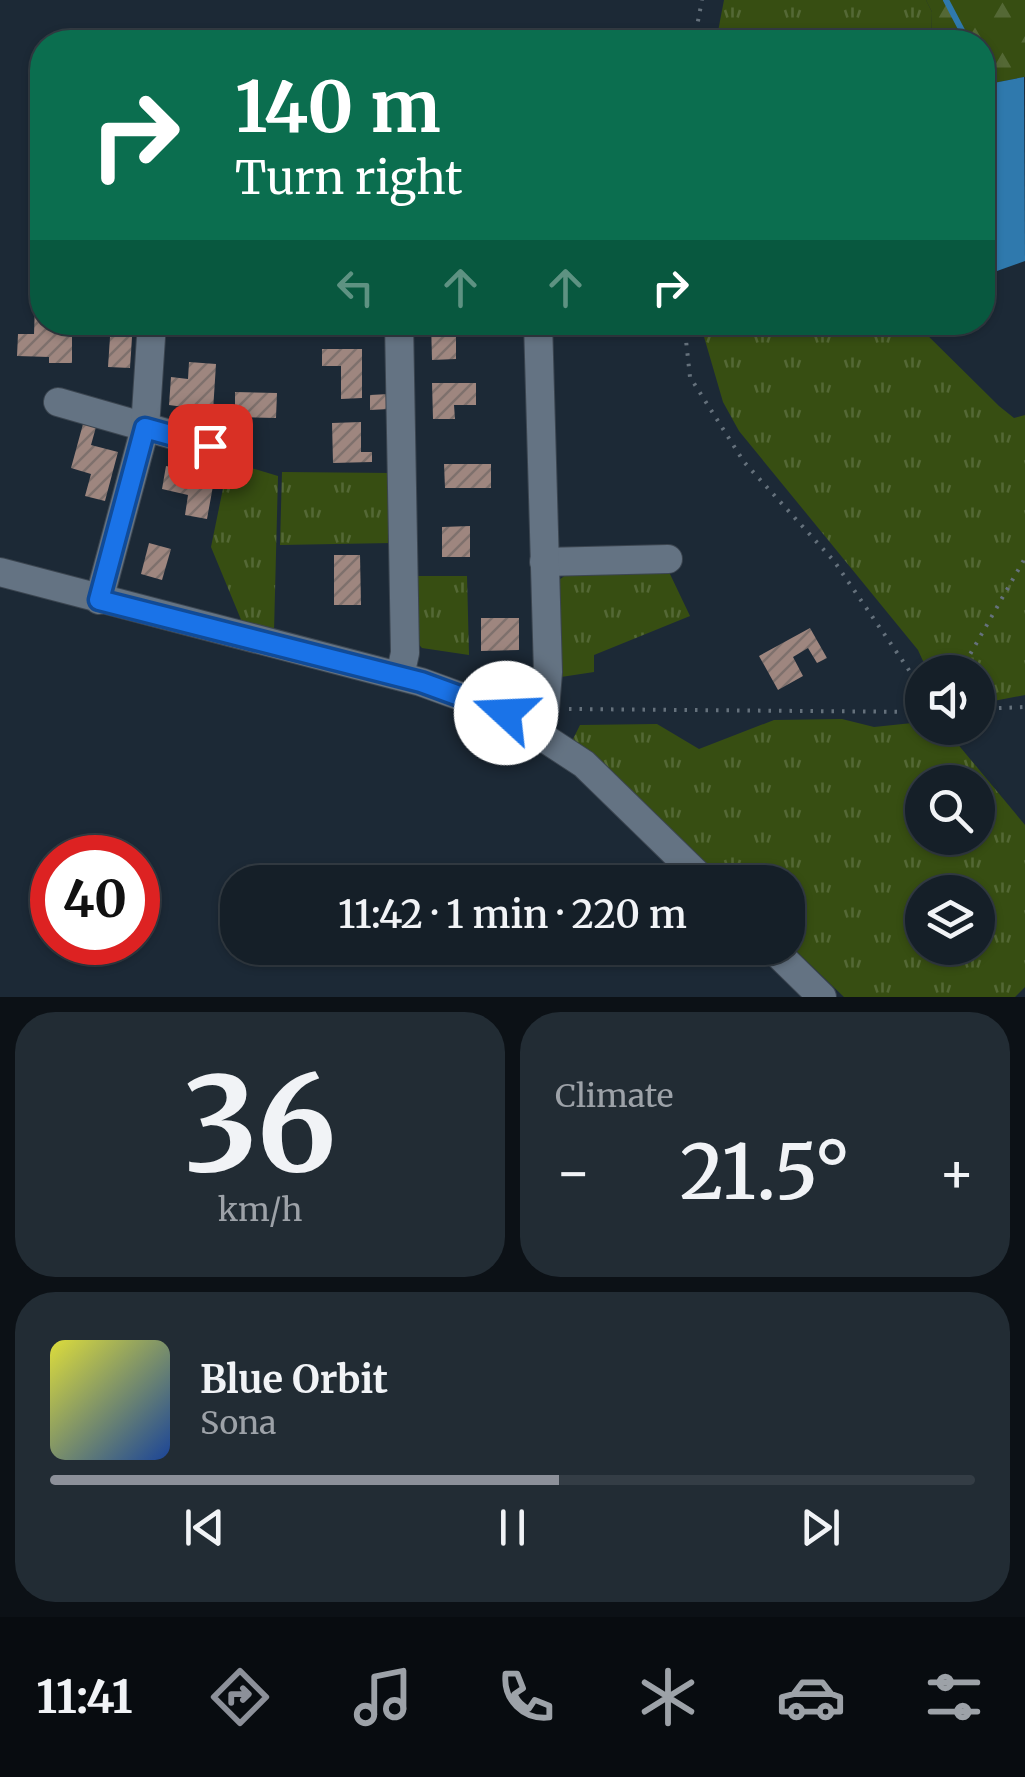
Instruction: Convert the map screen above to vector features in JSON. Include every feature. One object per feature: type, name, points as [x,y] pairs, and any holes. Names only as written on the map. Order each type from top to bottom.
[{"type":"street","points":[[99,600],[145,428],[151,335]]},
{"type":"street","points":[[399,335],[405,653],[400,676]]},
{"type":"street","points":[[536,718],[548,672],[538,335]]},
{"type":"street","points":[[58,402],[236,453]]},
{"type":"street","points":[[544,562],[668,559]]},
{"type":"street","points":[[0,572],[400,676],[506,713],[536,718],[688,865]]},
{"type":"street","points":[[789,965],[822,997]]},
{"type":"path","points":[[696,30],[702,0]]},
{"type":"path","points":[[685,335],[690,377],[744,462],[834,561],[905,664]]},
{"type":"path","points":[[970,655],[1025,558]]},
{"type":"path","points":[[995,708],[1025,707]]},
{"type":"path","points":[[536,718],[905,712]]},
{"type":"green space","points":[[724,0],[926,0],[932,12],[931,30],[718,30]]},
{"type":"green space","points":[[926,0],[1025,0],[1025,77],[995,83],[995,30],[931,30],[932,12]]},
{"type":"green space","points":[[703,335],[927,335],[999,406],[1014,418],[1025,415],[1025,695],[995,701],[995,655],[920,655],[739,431],[723,402]]},
{"type":"green space","points":[[238,464],[278,476],[274,631],[242,622],[211,547],[227,469],[235,472]]},
{"type":"green space","points":[[282,472],[391,473],[391,543],[280,545]]},
{"type":"green space","points":[[669,572],[690,616],[594,655],[594,672],[561,677],[559,580],[567,574]]},
{"type":"green space","points":[[410,576],[467,576],[469,655],[422,648],[412,637]]},
{"type":"green space","points":[[842,719],[874,727],[905,724],[905,745],[958,745],[975,765],[905,765],[905,855],[995,855],[995,789],[1025,825],[1025,987],[1015,997],[844,997],[805,959],[805,865],[703,865],[576,748],[573,739],[580,725],[657,724],[699,749],[774,720]]},
{"type":"water","points":[[1024,77],[1025,261],[995,272],[995,83]]},
{"type":"building","points":[[18,334],[72,335],[72,363],[49,363],[49,357],[17,356]]},
{"type":"building","points":[[110,335],[132,335],[130,368],[108,367]]},
{"type":"building","points":[[431,335],[456,335],[456,359],[432,360]]},
{"type":"building","points":[[322,349],[362,349],[362,398],[341,399],[341,366],[322,366]]},
{"type":"building","points":[[189,362],[216,364],[213,411],[169,405],[171,377],[188,379]]},
{"type":"building","points":[[432,383],[476,383],[476,405],[454,405],[455,419],[433,419]]},
{"type":"building","points":[[235,392],[277,393],[276,418],[235,417]]},
{"type":"building","points":[[389,394],[389,409],[370,410],[370,395]]},
{"type":"building","points":[[361,422],[361,452],[372,452],[372,462],[333,463],[332,423]]},
{"type":"building","points":[[83,424],[96,427],[91,445],[118,452],[105,501],[85,496],[91,474],[71,468]]},
{"type":"building","points":[[444,464],[491,464],[491,488],[445,488]]},
{"type":"building","points":[[166,466],[215,475],[207,519],[185,515],[188,495],[162,489]]},
{"type":"building","points":[[470,526],[470,557],[442,557],[442,527]]},
{"type":"building","points":[[149,543],[171,549],[162,580],[141,574]]},
{"type":"building","points":[[334,555],[360,555],[361,605],[334,605]]},
{"type":"building","points":[[481,618],[519,618],[519,650],[481,651]]},
{"type":"building","points":[[810,628],[827,658],[817,663],[808,648],[793,657],[803,676],[778,690],[759,656]]},
{"type":"waterway","points":[[946,0],[962,30]]},
{"type":"route","points":[[210,446],[145,428],[99,600],[421,682],[506,713]]}]
